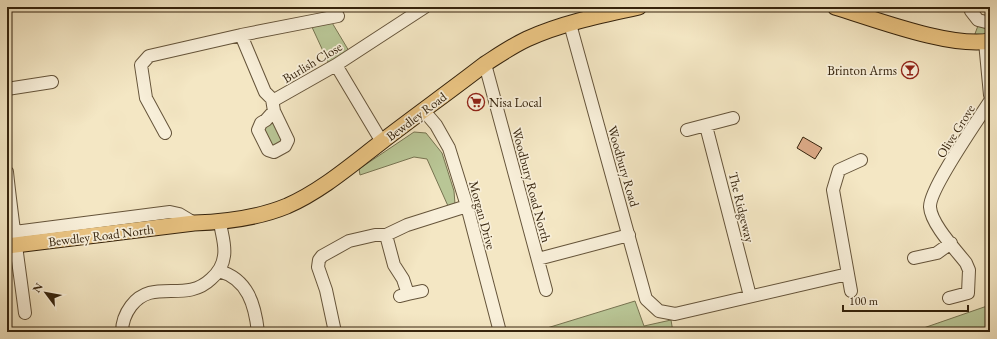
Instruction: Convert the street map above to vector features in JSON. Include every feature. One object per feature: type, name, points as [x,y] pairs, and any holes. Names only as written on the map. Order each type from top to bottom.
[{"type":"main road","name":"Bewdley Road","points":[[194,223],[220,222],[267,213],[303,198],[342,172],[485,64],[528,39],[570,24],[640,7]]},
{"type":"main road","points":[[835,7],[937,37],[987,41]]},
{"type":"main road","name":"Bewdley Road North","points":[[11,239],[194,223]]},
{"type":"street","name":"Burlish Close","points":[[241,35],[273,113],[281,97],[336,65],[425,7]]},
{"type":"street","points":[[970,7],[971,11],[978,20],[990,23]]},
{"type":"street","points":[[165,133],[146,98],[141,65],[144,59],[149,56],[241,35],[338,16]]},
{"type":"street","name":"Woodbury Road","points":[[570,24],[646,299],[659,311],[675,314],[750,296]]},
{"type":"street","points":[[987,41],[990,95]]},
{"type":"street","name":"Woodbury Road North","points":[[485,64],[546,290]]},
{"type":"street","points":[[336,65],[382,142]]},
{"type":"street","points":[[7,89],[52,82]]},
{"type":"street","name":"Olive Grove","points":[[949,298],[968,293],[969,270],[936,223],[930,206],[933,194],[990,102]]},
{"type":"street","name":"Morgan Drive","points":[[424,111],[436,126],[449,148],[467,206],[500,332]]},
{"type":"street","points":[[687,130],[733,118]]},
{"type":"street","name":"The Ridgeway","points":[[706,126],[750,296]]},
{"type":"street","points":[[851,291],[833,190],[839,170],[861,160]]},
{"type":"street","points":[[7,172],[11,239],[25,313]]},
{"type":"street","points":[[335,332],[326,290],[319,272],[319,260],[327,252],[349,241],[376,235],[386,235],[407,225],[467,206]]},
{"type":"street","points":[[122,332],[124,318],[129,308],[143,294],[156,291],[185,292],[197,290],[207,284],[219,271],[225,254],[220,222]]},
{"type":"street","points":[[386,235],[394,265],[403,279],[404,295],[422,291]]},
{"type":"street","points":[[538,259],[629,235]]},
{"type":"street","points":[[914,258],[937,253],[951,243]]},
{"type":"street","points":[[219,271],[234,276],[251,298],[255,309],[258,332]]},
{"type":"street","points":[[750,296],[848,274]]},
{"type":"green space","points":[[331,21],[349,51],[329,64],[311,25]]},
{"type":"green space","points":[[979,23],[990,25],[990,39],[973,39]]},
{"type":"green space","points":[[271,116],[288,140],[274,152],[259,126]]},
{"type":"green space","points":[[414,132],[426,133],[442,153],[454,191],[455,204],[448,206],[427,159],[414,157],[360,175],[359,169]]},
{"type":"green space","points":[[635,301],[644,326],[671,320],[673,332],[534,332]]},
{"type":"green space","points":[[990,305],[990,332],[912,332]]},
{"type":"building","points":[[803,137],[822,148],[815,159],[797,148]]},
{"type":"place","name":"Brinton Arms","points":[[910,70]]},
{"type":"place","name":"Nisa Local","points":[[476,102]]}]
